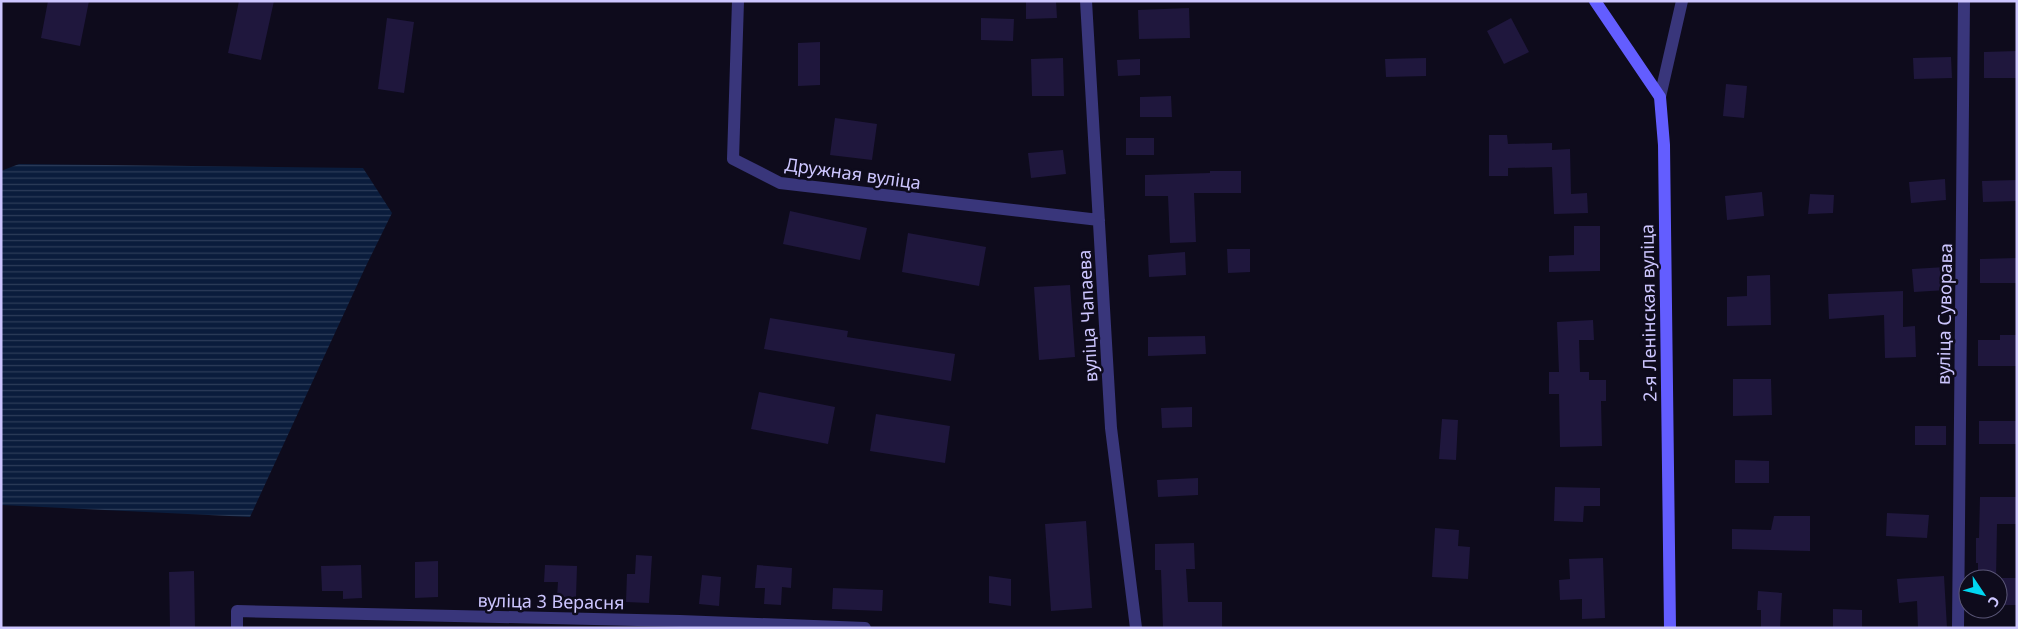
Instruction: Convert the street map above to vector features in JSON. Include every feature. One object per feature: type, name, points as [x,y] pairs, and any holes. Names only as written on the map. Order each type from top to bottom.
[{"type":"main road","points":[[1595,1],[1660,97]]},
{"type":"main road","name":"2-я Ленінская вуліца","points":[[1660,97],[1664,145],[1670,628]]},
{"type":"street","name":"Дружная вуліца","points":[[738,1],[733,159],[780,183],[1099,220]]},
{"type":"street","name":"вуліца Чапаева","points":[[1086,1],[1111,428],[1136,628]]},
{"type":"street","name":"2-я Ленінская вуліца","points":[[1660,97],[1682,1]]},
{"type":"street","name":"вуліца Суворава","points":[[1958,628],[1964,1]]},
{"type":"street","name":"вуліца 3 Верасня","points":[[238,628],[237,612],[680,621],[865,628]]},
{"type":"water","points":[[19,164],[363,168],[392,213],[250,517],[1,505],[1,171]]},
{"type":"building","points":[[48,1],[89,1],[80,46],[41,38]]},
{"type":"building","points":[[239,1],[274,1],[261,60],[228,53]]},
{"type":"building","points":[[1026,1],[1056,1],[1057,18],[1026,19]]},
{"type":"building","points":[[1189,8],[1190,38],[1139,39],[1138,10]]},
{"type":"building","points":[[387,18],[414,22],[404,93],[378,89]]},
{"type":"building","points":[[981,18],[1014,19],[1013,41],[981,40]]},
{"type":"building","points":[[1511,18],[1529,52],[1504,64],[1487,31]]},
{"type":"building","points":[[820,42],[820,85],[798,86],[798,43]]},
{"type":"building","points":[[2017,51],[2017,78],[1984,78],[1984,52]]},
{"type":"building","points":[[1951,57],[1952,78],[1914,79],[1913,58]]},
{"type":"building","points":[[1063,58],[1064,96],[1032,96],[1031,59]]},
{"type":"building","points":[[1426,58],[1426,76],[1386,77],[1385,59]]},
{"type":"building","points":[[1140,59],[1140,75],[1118,76],[1117,60]]},
{"type":"building","points":[[1726,84],[1747,86],[1744,118],[1723,116]]},
{"type":"building","points":[[1171,96],[1172,117],[1140,117],[1140,97]]},
{"type":"building","points":[[835,118],[877,124],[872,160],[830,155]]},
{"type":"building","points":[[1489,135],[1507,135],[1508,144],[1552,143],[1552,150],[1570,149],[1571,194],[1587,193],[1588,213],[1554,214],[1552,167],[1508,168],[1508,176],[1489,176]]},
{"type":"building","points":[[1126,138],[1154,138],[1154,155],[1126,155]]},
{"type":"building","points":[[1063,150],[1066,174],[1031,178],[1028,153]]},
{"type":"building","points":[[1210,171],[1241,171],[1241,193],[1194,193],[1196,242],[1170,243],[1168,196],[1145,196],[1145,175],[1210,173]]},
{"type":"building","points":[[1945,179],[1946,200],[1911,203],[1909,182]]},
{"type":"building","points":[[2017,180],[2017,201],[1983,202],[1982,181]]},
{"type":"building","points":[[1762,192],[1764,216],[1727,220],[1725,196]]},
{"type":"building","points":[[1810,194],[1834,195],[1833,213],[1808,214]]},
{"type":"building","points":[[790,211],[867,228],[860,260],[783,244]]},
{"type":"building","points":[[1574,226],[1600,226],[1600,271],[1549,272],[1549,256],[1574,255]]},
{"type":"building","points":[[908,233],[986,247],[979,286],[902,272]]},
{"type":"building","points":[[1227,249],[1250,249],[1250,272],[1228,273]]},
{"type":"building","points":[[1185,252],[1186,275],[1149,277],[1148,255]]},
{"type":"building","points":[[2017,258],[2017,283],[1980,283],[1980,259]]},
{"type":"building","points":[[1946,267],[1947,290],[1914,292],[1912,269]]},
{"type":"building","points":[[1770,275],[1771,325],[1727,326],[1727,297],[1747,296],[1747,276]]},
{"type":"building","points":[[1070,285],[1075,357],[1039,360],[1034,287]]},
{"type":"building","points":[[1903,291],[1903,327],[1915,326],[1916,357],[1885,358],[1884,315],[1829,319],[1828,294]]},
{"type":"building","points":[[770,318],[848,331],[847,337],[955,354],[951,381],[764,349]]},
{"type":"building","points":[[1593,320],[1594,340],[1579,340],[1580,372],[1589,372],[1589,380],[1606,380],[1606,401],[1601,401],[1602,446],[1560,447],[1559,394],[1549,394],[1549,372],[1559,372],[1557,322]]},
{"type":"building","points":[[2000,335],[2017,335],[2017,366],[1978,366],[1978,340],[2000,340]]},
{"type":"building","points":[[1205,336],[1206,354],[1148,356],[1148,337]]},
{"type":"building","points":[[1733,379],[1771,379],[1772,415],[1733,416]]},
{"type":"building","points":[[759,392],[835,407],[828,444],[751,429]]},
{"type":"building","points":[[1192,407],[1192,427],[1162,428],[1161,408]]},
{"type":"building","points":[[876,414],[950,426],[945,463],[870,451]]},
{"type":"building","points":[[1442,419],[1458,420],[1456,460],[1439,459]]},
{"type":"building","points":[[1979,421],[2017,421],[2017,444],[1979,444]]},
{"type":"building","points":[[1915,426],[1946,426],[1946,445],[1915,445]]},
{"type":"building","points":[[1735,460],[1769,461],[1769,483],[1735,483]]},
{"type":"building","points":[[1198,478],[1198,495],[1158,497],[1157,480]]},
{"type":"building","points":[[1555,487],[1600,488],[1600,506],[1584,506],[1583,522],[1554,521]]},
{"type":"building","points":[[1980,497],[2017,497],[2017,524],[1997,524],[1996,569],[1978,569],[1978,563],[1976,563],[1976,538],[1979,538]]},
{"type":"building","points":[[1887,513],[1929,515],[1927,538],[1886,536]]},
{"type":"building","points":[[1774,516],[1810,516],[1810,551],[1732,549],[1732,529],[1771,530]]},
{"type":"building","points":[[1086,521],[1092,608],[1051,611],[1045,524]]},
{"type":"building","points":[[1435,528],[1459,530],[1458,546],[1470,547],[1468,579],[1432,577]]},
{"type":"building","points":[[1194,543],[1195,569],[1186,569],[1188,602],[1222,602],[1222,628],[1163,628],[1161,570],[1155,570],[1155,544]]},
{"type":"building","points":[[636,555],[652,556],[649,603],[626,602],[627,574],[635,574]]},
{"type":"building","points":[[1603,558],[1605,618],[1582,619],[1582,599],[1560,600],[1559,580],[1570,579],[1569,559]]},
{"type":"building","points":[[438,561],[438,597],[415,598],[415,562]]},
{"type":"building","points":[[361,565],[362,598],[343,599],[343,591],[322,591],[321,566]]},
{"type":"building","points":[[545,565],[577,566],[576,597],[557,597],[558,582],[544,582]]},
{"type":"building","points":[[757,565],[792,568],[791,588],[782,587],[781,605],[764,604],[765,588],[755,588]]},
{"type":"building","points":[[194,571],[195,628],[170,628],[169,572]]},
{"type":"building","points":[[702,575],[721,577],[719,606],[699,604]]},
{"type":"building","points":[[989,576],[1011,579],[1011,606],[989,603]]},
{"type":"building","points":[[1944,576],[1947,628],[1918,628],[1917,601],[1899,603],[1897,579]]},
{"type":"building","points":[[2008,578],[2016,578],[2017,605],[2008,605]]},
{"type":"building","points":[[833,588],[883,590],[882,611],[832,609]]},
{"type":"building","points":[[1758,591],[1782,593],[1780,628],[1761,628],[1761,610],[1757,610]]},
{"type":"building","points":[[1833,609],[1862,610],[1862,628],[1833,628]]}]
